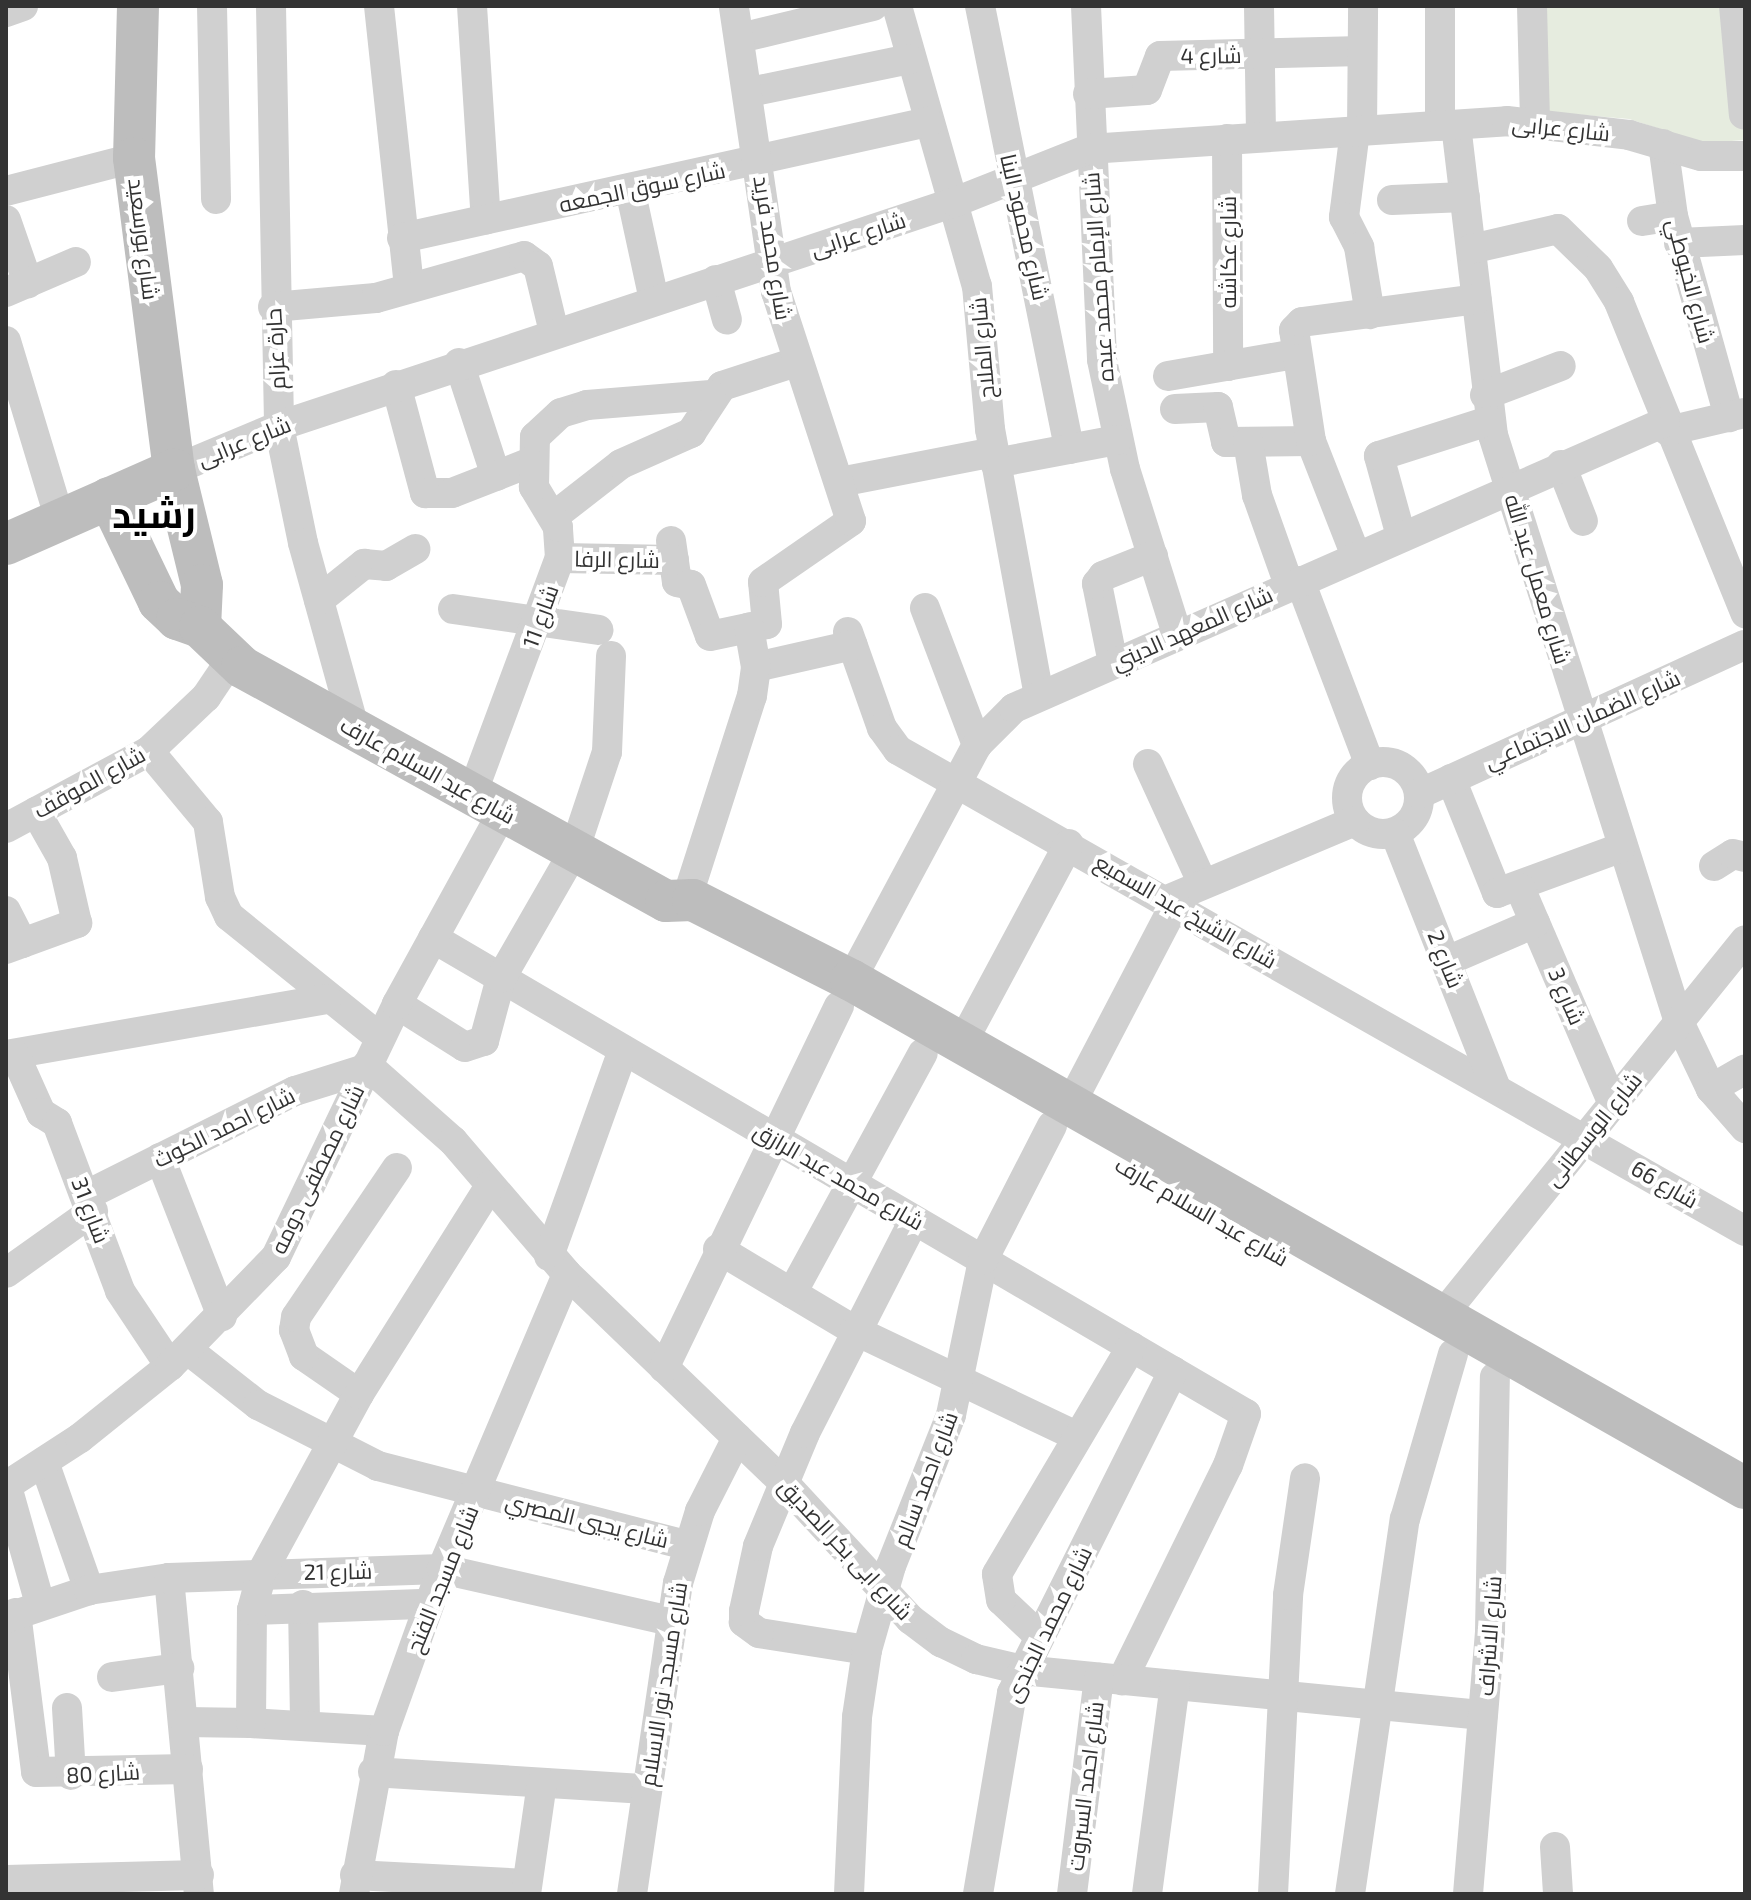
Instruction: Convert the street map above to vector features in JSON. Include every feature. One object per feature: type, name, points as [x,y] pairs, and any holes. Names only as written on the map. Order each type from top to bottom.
[{"type":"street","points":[[6,12],[23,6]]},
{"type":"street","name":"شارع بورسعيد","points":[[138,6],[134,158],[174,470]]},
{"type":"street","points":[[212,6],[216,199]]},
{"type":"street","name":"حارة عزام","points":[[271,6],[273,307],[279,426],[319,600],[355,730]]},
{"type":"street","points":[[379,6],[409,287]]},
{"type":"street","points":[[472,6],[486,220]]},
{"type":"street","name":"شارع محمد فريد","points":[[734,6],[750,92],[772,262],[796,362],[851,521],[847,529],[763,582],[771,619],[749,628]]},
{"type":"street","points":[[740,38],[873,6]]},
{"type":"street","name":"شارع الملاح","points":[[897,6],[977,286],[994,458],[1039,696]]},
{"type":"street","name":"شارع محمود البنا","points":[[980,6],[1012,180],[1052,340],[1069,449]]},
{"type":"street","name":"شارع الإمام محمد عبده","points":[[1086,6],[1089,149],[1102,360],[1117,440],[1177,634]]},
{"type":"street","points":[[1259,6],[1261,137]]},
{"type":"street","points":[[1363,6],[1358,131],[1344,217],[1361,253],[1370,314]]},
{"type":"street","name":"شارع معمل عبد الله","points":[[1440,6],[1448,125],[1465,197],[1487,408],[1620,848],[1679,1022],[1711,1089],[1745,1128]]},
{"type":"street","points":[[1532,6],[1535,124]]},
{"type":"street","points":[[1734,6],[1744,115]]},
{"type":"street","name":"شارع 4","points":[[1088,94],[1151,88],[1152,66],[1160,56],[1362,51]]},
{"type":"street","points":[[750,92],[910,59]]},
{"type":"street","name":"شارع سوق الجمعه","points":[[402,238],[759,162],[928,122]]},
{"type":"street","name":"شارع عرابى","points":[[6,544],[279,426],[459,363],[955,202],[1089,149],[1448,125],[1535,124],[1663,144],[1701,156],[1745,156]]},
{"type":"street","name":"شارع عكاشه","points":[[1227,139],[1228,366]]},
{"type":"street","name":"شارع الخيوطي","points":[[1663,144],[1676,229],[1737,415]]},
{"type":"street","points":[[6,191],[134,158]]},
{"type":"street","points":[[630,189],[654,300]]},
{"type":"street","points":[[1392,200],[1465,197]]},
{"type":"street","points":[[6,220],[17,287],[76,262]]},
{"type":"street","points":[[1642,221],[1745,240]]},
{"type":"street","points":[[1471,249],[1550,229],[1575,242],[1619,302],[1667,427],[1745,613]]},
{"type":"street","points":[[273,307],[376,298],[524,256],[538,266],[554,332]]},
{"type":"street","points":[[716,280],[727,320]]},
{"type":"street","points":[[1356,556],[1311,441],[1295,354],[1297,325],[1476,299]]},
{"type":"street","points":[[6,341],[60,520]]},
{"type":"street","points":[[1168,376],[1295,354]]},
{"type":"street","points":[[396,385],[425,493],[452,493],[496,476],[533,450],[561,413],[587,405],[711,395],[796,362]]},
{"type":"street","points":[[459,363],[496,476]]},
{"type":"street","points":[[1401,536],[1379,456],[1487,408],[1561,366]]},
{"type":"street","points":[[553,517],[621,464],[691,433],[711,395]]},
{"type":"street","points":[[1175,409],[1214,405],[1222,438],[1248,442],[1311,441]]},
{"type":"street","name":"شارع المعهد الديني","points":[[664,1368],[771,1136],[957,780],[977,745],[995,722],[1039,696],[1561,465],[1667,427],[1737,415]]},
{"type":"street","points":[[840,482],[948,456],[994,458],[1117,440]]},
{"type":"street","points":[[1248,442],[1257,495],[1370,765]]},
{"type":"street","name":"شارع 11","points":[[488,803],[560,558],[553,517],[534,487],[533,450]]},
{"type":"street","points":[[1561,465],[1583,521]]},
{"type":"street","points":[[174,470],[202,585],[200,627]]},
{"type":"street","name":"شارع عبد السلام عارف","points":[[109,498],[159,602],[177,619],[200,627],[231,660],[574,851],[676,900],[845,993],[1447,1336],[1745,1488]]},
{"type":"street","points":[[319,600],[364,564],[386,566],[416,549]]},
{"type":"street","name":"شارع الرفا","points":[[560,558],[672,551],[677,582],[692,587],[707,635],[749,628]]},
{"type":"street","points":[[1113,663],[1097,584],[1103,576],[1153,556]]},
{"type":"street","points":[[925,608],[977,745]]},
{"type":"street","points":[[397,1004],[472,1048],[484,1041],[501,978],[574,851],[607,752],[605,643],[540,618],[453,609]]},
{"type":"street","points":[[676,900],[724,792],[756,667],[749,628]]},
{"type":"street","name":"شارع الشيخ عبد السميع","points":[[756,667],[851,639],[889,741],[1585,1138]]},
{"type":"street","name":"شارع الضمان الاجتماعي","points":[[1419,794],[1745,645]]},
{"type":"street","name":"شارع الموقف","points":[[6,828],[149,751],[206,697],[231,660]]},
{"type":"street","name":"شارع ابى بكر الصديق","points":[[149,751],[208,822],[220,897],[229,916],[327,999],[370,1058],[453,1141],[558,1265],[786,1485],[885,1590],[941,1642],[976,1659],[1022,1670],[1483,1715]]},
{"type":"street","points":[[1148,764],[1203,884]]},
{"type":"street","points":[[1370,765],[1397,765],[1419,794],[1411,821],[1395,833],[1373,833],[1355,821],[1348,789],[1370,765]]},
{"type":"street","points":[[1451,779],[1493,887],[1505,894],[1620,848]]},
{"type":"street","name":"شارع مصطفى دومه","points":[[6,1484],[44,1462],[179,1358],[276,1257],[370,1058],[433,938],[488,803]]},
{"type":"street","points":[[6,911],[14,946],[77,923],[62,858],[36,812]]},
{"type":"street","points":[[1171,902],[1203,884],[1355,821]]},
{"type":"street","name":"شارع 2","points":[[1395,833],[1495,1086]]},
{"type":"street","points":[[792,1293],[851,1183],[942,1049],[1069,844]]},
{"type":"street","points":[[1714,866],[1733,854],[1745,857]]},
{"type":"street","name":"شارع 3","points":[[1520,888],[1613,1104]]},
{"type":"street","name":"شارع احمد سالم","points":[[849,1894],[857,1717],[867,1650],[885,1590],[960,1385],[983,1260],[1061,1117],[1171,902]]},
{"type":"street","points":[[1447,961],[1535,923]]},
{"type":"street","name":"شارع محمد عبد الرازق","points":[[433,938],[1246,1414]]},
{"type":"street","name":"شارع الوسطانى","points":[[1447,1336],[1585,1138],[1745,940]]},
{"type":"street","points":[[10,1055],[327,999]]},
{"type":"street","name":"شارع مسجد الفتح","points":[[354,1884],[373,1772],[384,1731],[428,1604],[477,1492],[558,1265],[623,1050]]},
{"type":"street","name":"شارع 31","points":[[10,1055],[41,1113],[57,1123],[90,1203],[120,1291],[179,1358]]},
{"type":"street","name":"شارع احمد الكوث","points":[[6,1273],[90,1203],[160,1158],[295,1091],[370,1058]]},
{"type":"street","points":[[1711,1089],[1745,1069]]},
{"type":"street","name":"شارع 66","points":[[1585,1138],[1745,1231]]},
{"type":"street","points":[[160,1158],[222,1316]]},
{"type":"street","points":[[359,1394],[304,1356],[294,1330],[296,1317],[397,1168]]},
{"type":"street","points":[[251,1723],[252,1610],[262,1572],[359,1394],[490,1186]]},
{"type":"street","points":[[867,1650],[759,1633],[744,1622],[758,1546],[854,1330],[914,1220]]},
{"type":"street","points":[[718,1249],[854,1330],[960,1385],[1074,1435]]},
{"type":"street","points":[[1350,1894],[1374,1704],[1405,1519],[1447,1336]]},
{"type":"street","name":"شارع عبد السلام عارف","points":[[1447,1336],[1495,1377],[1745,1517]]},
{"type":"street","points":[[1039,1636],[1001,1600],[997,1574],[1074,1435],[1131,1347]]},
{"type":"street","name":"شارع يحيي المصري","points":[[179,1358],[331,1446],[477,1492],[689,1546]]},
{"type":"street","name":"شارع محمد الجندى","points":[[978,1894],[998,1746],[1022,1670],[1173,1371]]},
{"type":"street","name":"شارع الاشراف","points":[[1468,1894],[1495,1546],[1495,1377]]},
{"type":"street","name":"شارع احمد السبروت","points":[[1072,1894],[1110,1679],[1228,1465],[1246,1414]]},
{"type":"street","name":"شارع مسجد نور الاسلام","points":[[632,1894],[671,1621],[689,1546],[737,1438]]},
{"type":"street","points":[[44,1462],[89,1590]]},
{"type":"street","points":[[1273,1894],[1283,1695],[1305,1478]]},
{"type":"street","name":"شارع 80","points":[[6,1484],[21,1612],[32,1767],[41,1775],[188,1769]]},
{"type":"street","name":"شارع 21","points":[[21,1612],[89,1590],[169,1578],[262,1572],[442,1569],[671,1621]]},
{"type":"street","points":[[6,1880],[199,1884],[169,1578]]},
{"type":"street","points":[[252,1610],[303,1605],[428,1604]]},
{"type":"street","points":[[303,1605],[305,1725]]},
{"type":"street","points":[[112,1677],[179,1668]]},
{"type":"street","points":[[1147,1894],[1175,1685]]},
{"type":"street","points":[[67,1708],[71,1775]]},
{"type":"street","points":[[185,1722],[305,1725],[384,1731]]},
{"type":"street","points":[[373,1772],[645,1789]]},
{"type":"street","points":[[354,1884],[526,1889],[542,1783]]},
{"type":"street","points":[[1555,1847],[1558,1894]]},
{"type":"shaded area","points":[[1546,6],[1745,6],[1745,140],[1704,143],[1629,119],[1549,112]]},
{"type":"district","name":"رشيد","points":[[154,514]]}]
